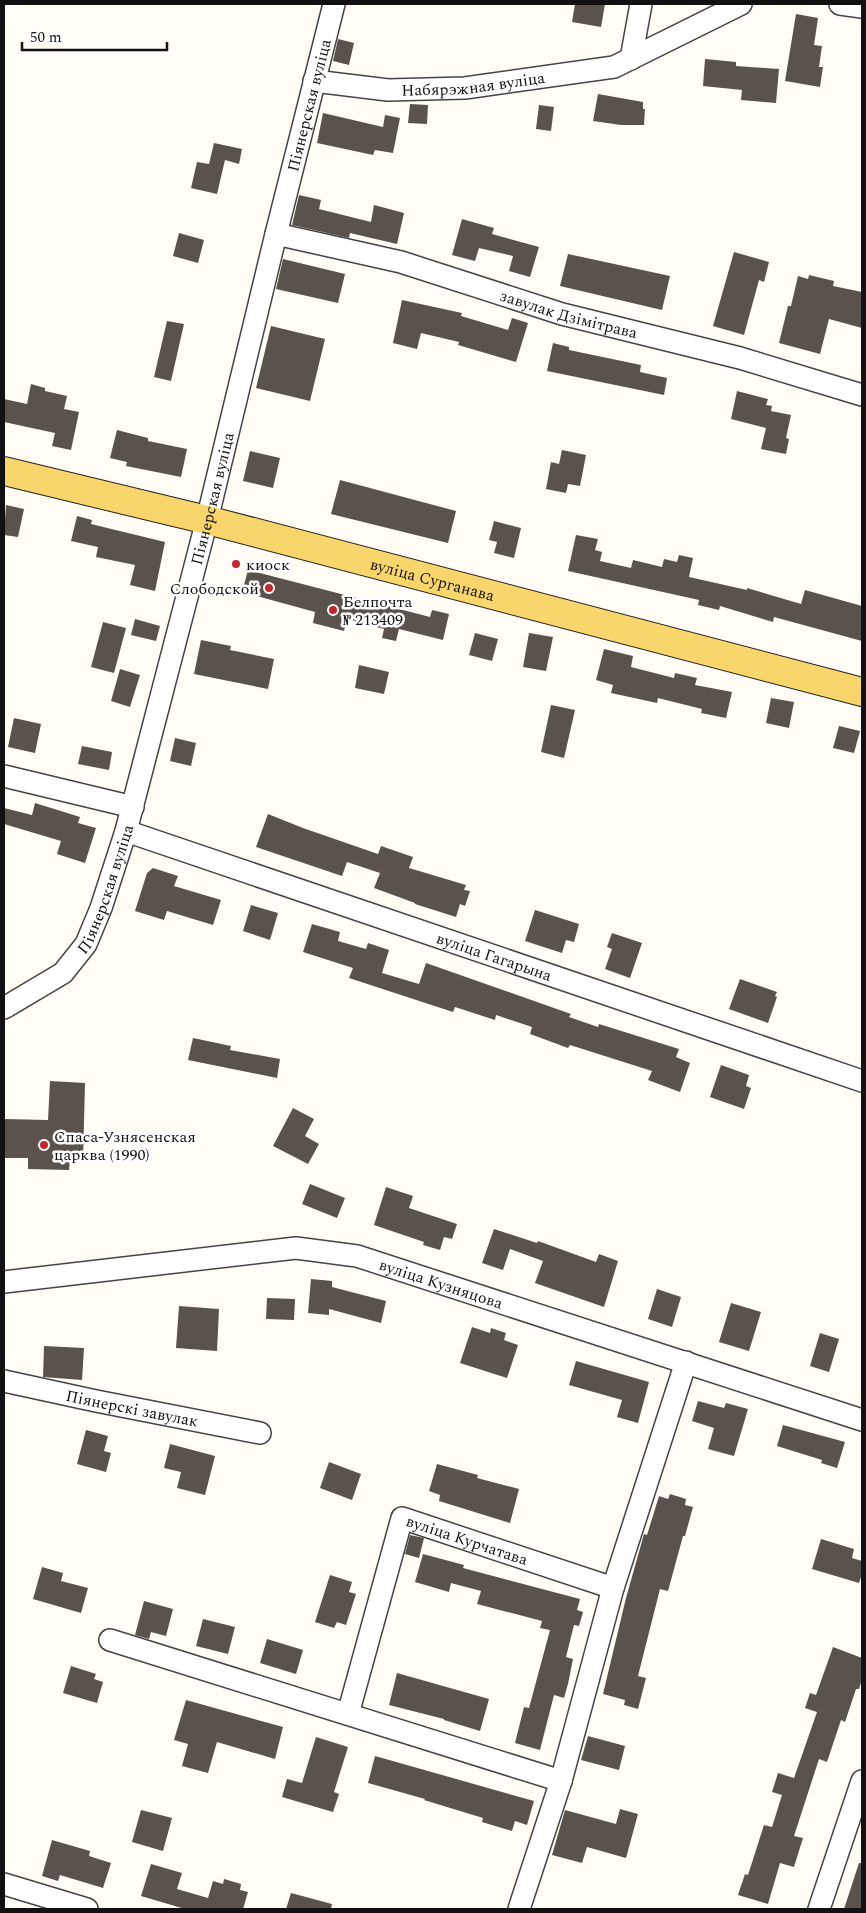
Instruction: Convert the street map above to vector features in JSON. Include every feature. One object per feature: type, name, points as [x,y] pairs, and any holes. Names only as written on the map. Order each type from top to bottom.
[{"type":"main road","name":"вуліца Сурганава","points":[[4,471],[207,520],[862,692]]},
{"type":"street","name":"Піянерская вуліца","points":[[4,1008],[63,973],[86,944],[101,908],[133,807],[207,520],[334,4]]},
{"type":"street","points":[[631,59],[641,4]]},
{"type":"street","name":"Набярэжная вуліца","points":[[314,81],[388,90],[465,88],[614,68],[741,4]]},
{"type":"street","points":[[840,4],[862,7]]},
{"type":"street","name":"завулак Дзімітрава","points":[[276,234],[401,262],[562,314],[740,358],[862,395]]},
{"type":"street","points":[[4,776],[133,807]]},
{"type":"street","name":"вуліца Гагарына","points":[[126,831],[862,1081]]},
{"type":"street","name":"вуліца Кузняцова","points":[[4,1282],[296,1248],[358,1256],[862,1420]]},
{"type":"street","points":[[519,1909],[561,1782],[613,1588],[686,1362]]},
{"type":"street","name":"Піянерскі завулак","points":[[4,1381],[16,1385],[260,1433]]},
{"type":"street","name":"вуліца Курчатава","points":[[348,1714],[402,1518],[613,1588]]},
{"type":"street","points":[[110,1640],[561,1782]]},
{"type":"street","points":[[819,1909],[862,1781]]},
{"type":"street","points":[[4,1884],[87,1909]]},
{"type":"building","points":[[575,4],[605,4],[601,27],[572,22]]},
{"type":"building","points":[[796,14],[818,18],[814,45],[822,46],[819,67],[823,67],[820,87],[785,81]]},
{"type":"building","points":[[338,39],[354,43],[349,65],[333,61]]},
{"type":"building","points":[[705,59],[736,62],[736,66],[779,69],[776,103],[741,100],[742,90],[703,86]]},
{"type":"building","points":[[598,94],[643,102],[643,109],[645,109],[644,125],[621,125],[593,121]]},
{"type":"building","points":[[410,104],[428,105],[427,124],[408,123]]},
{"type":"building","points":[[539,105],[554,107],[551,131],[536,129]]},
{"type":"building","points":[[323,113],[383,127],[385,115],[400,118],[393,153],[375,150],[373,155],[317,143]]},
{"type":"building","points":[[214,143],[242,149],[239,164],[225,160],[217,194],[191,188],[197,162],[209,164]]},
{"type":"building","points":[[299,195],[321,200],[319,209],[371,222],[374,205],[404,213],[397,244],[350,233],[349,238],[292,225]]},
{"type":"building","points":[[462,219],[494,228],[492,234],[539,247],[530,277],[509,271],[513,256],[479,248],[475,261],[452,255]]},
{"type":"building","points":[[179,233],[204,240],[198,263],[173,256]]},
{"type":"building","points":[[734,252],[769,262],[764,282],[759,280],[744,335],[713,326]]},
{"type":"building","points":[[568,254],[670,276],[662,310],[560,286]]},
{"type":"building","points":[[283,259],[345,274],[338,303],[276,289]]},
{"type":"building","points":[[809,275],[834,281],[833,286],[862,292],[862,328],[829,319],[820,354],[779,343],[798,276],[808,279]]},
{"type":"building","points":[[402,300],[462,313],[461,316],[508,330],[512,318],[528,323],[516,362],[458,345],[459,342],[421,333],[417,349],[393,343]]},
{"type":"building","points":[[167,321],[184,324],[171,381],[154,377]]},
{"type":"building","points":[[271,326],[325,339],[310,401],[256,388]]},
{"type":"building","points":[[553,343],[569,347],[569,350],[641,365],[640,372],[667,378],[664,395],[547,371]]},
{"type":"building","points":[[31,384],[45,388],[45,391],[67,396],[64,409],[79,412],[71,450],[52,446],[55,433],[4,422],[4,399],[27,404]]},
{"type":"building","points":[[737,391],[768,399],[766,405],[772,406],[771,411],[791,415],[786,438],[789,439],[786,454],[761,449],[766,428],[731,419]]},
{"type":"building","points":[[117,430],[148,438],[148,441],[187,449],[181,477],[126,466],[127,462],[110,458]]},
{"type":"building","points":[[562,450],[586,455],[580,486],[568,484],[566,493],[546,489],[551,462],[559,464]]},
{"type":"building","points":[[250,451],[280,458],[273,488],[243,481]]},
{"type":"building","points":[[340,480],[456,511],[448,543],[331,514]]},
{"type":"building","points":[[6,505],[24,509],[18,537],[4,535]]},
{"type":"building","points":[[77,516],[92,520],[91,524],[165,542],[155,591],[130,585],[135,565],[96,557],[98,547],[71,541]]},
{"type":"building","points":[[494,521],[521,528],[514,558],[494,553],[497,542],[489,540]]},
{"type":"building","points":[[576,535],[598,539],[595,550],[602,552],[600,561],[631,568],[633,560],[662,567],[664,559],[677,562],[679,555],[693,558],[689,577],[747,590],[747,588],[801,604],[805,590],[862,606],[862,641],[774,617],[773,622],[720,606],[719,610],[698,605],[699,600],[568,571]]},
{"type":"building","points":[[248,570],[430,617],[432,610],[449,614],[443,640],[399,629],[396,641],[382,638],[384,629],[347,619],[344,631],[313,623],[315,612],[242,592]]},
{"type":"building","points":[[135,619],[160,626],[156,641],[131,635]]},
{"type":"building","points":[[103,622],[126,628],[114,673],[91,667]]},
{"type":"building","points":[[475,633],[498,639],[492,661],[469,655]]},
{"type":"building","points":[[529,633],[553,637],[546,671],[523,667]]},
{"type":"building","points":[[201,640],[231,646],[230,650],[274,659],[268,689],[194,674]]},
{"type":"building","points":[[604,649],[633,656],[631,667],[674,678],[675,673],[697,678],[695,685],[732,692],[726,718],[701,713],[702,709],[658,698],[657,703],[611,693],[613,685],[596,680]]},
{"type":"building","points":[[359,665],[389,672],[384,694],[355,688]]},
{"type":"building","points":[[120,669],[140,675],[130,707],[111,701]]},
{"type":"building","points":[[771,698],[794,702],[789,728],[766,723]]},
{"type":"building","points":[[551,705],[575,710],[564,758],[541,752]]},
{"type":"building","points":[[14,718],[41,724],[35,753],[8,747]]},
{"type":"building","points":[[839,726],[860,731],[854,753],[833,748]]},
{"type":"building","points":[[175,738],[196,743],[191,766],[170,761]]},
{"type":"building","points":[[82,746],[112,752],[109,770],[78,764]]},
{"type":"building","points":[[35,803],[80,817],[78,823],[96,828],[85,863],[57,854],[61,841],[4,824],[4,808],[32,815]]},
{"type":"building","points":[[268,814],[378,854],[381,846],[413,857],[409,868],[466,885],[464,890],[470,891],[465,906],[460,904],[456,917],[374,888],[380,873],[347,862],[342,876],[256,847]]},
{"type":"building","points":[[153,868],[178,876],[174,886],[221,900],[213,925],[167,911],[164,920],[135,911],[147,873]]},
{"type":"building","points":[[251,905],[278,913],[270,940],[243,931]]},
{"type":"building","points":[[535,910],[579,924],[574,942],[566,940],[562,953],[525,941]]},
{"type":"building","points":[[312,924],[340,932],[338,941],[366,949],[368,943],[389,950],[382,973],[419,984],[426,963],[571,1014],[569,1017],[598,1027],[599,1024],[679,1049],[676,1057],[690,1063],[680,1092],[648,1080],[652,1071],[570,1045],[568,1048],[530,1034],[532,1027],[496,1015],[495,1020],[455,1007],[453,1012],[349,978],[353,968],[303,952]]},
{"type":"building","points":[[612,933],[642,943],[630,978],[605,969],[612,949],[607,947]]},
{"type":"building","points":[[740,979],[777,992],[768,1023],[729,1009]]},
{"type":"building","points":[[193,1038],[231,1046],[230,1050],[280,1059],[277,1078],[188,1060]]},
{"type":"building","points":[[721,1065],[749,1075],[746,1086],[751,1088],[744,1109],[710,1097]]},
{"type":"building","name":"Спаса-Узнясенская царква (1990)","points":[[50,1081],[85,1083],[83,1161],[70,1160],[69,1170],[28,1169],[28,1158],[4,1158],[4,1119],[48,1120]]},
{"type":"building","points":[[293,1108],[314,1119],[305,1136],[319,1144],[308,1164],[273,1146]]},
{"type":"building","points":[[310,1184],[345,1198],[337,1218],[302,1204]]},
{"type":"building","points":[[386,1187],[413,1196],[409,1208],[457,1224],[452,1239],[444,1237],[440,1250],[423,1245],[424,1242],[374,1225]]},
{"type":"building","points":[[494,1229],[537,1243],[538,1241],[596,1262],[599,1254],[618,1261],[604,1307],[535,1283],[543,1261],[510,1249],[503,1270],[482,1263]]},
{"type":"building","points":[[311,1279],[332,1281],[332,1287],[386,1301],[381,1323],[329,1309],[329,1315],[308,1313]]},
{"type":"building","points":[[657,1289],[681,1297],[672,1327],[648,1319]]},
{"type":"building","points":[[267,1298],[295,1299],[294,1320],[266,1319]]},
{"type":"building","points":[[731,1303],[761,1312],[749,1351],[719,1342]]},
{"type":"building","points":[[179,1306],[219,1309],[217,1351],[176,1348]]},
{"type":"building","points":[[472,1327],[490,1333],[491,1328],[506,1333],[504,1340],[518,1345],[507,1378],[460,1363]]},
{"type":"building","points":[[820,1333],[839,1339],[829,1372],[810,1366]]},
{"type":"building","points":[[44,1346],[84,1348],[82,1380],[43,1377]]},
{"type":"building","points":[[576,1361],[649,1382],[638,1423],[617,1417],[622,1400],[569,1385]]},
{"type":"building","points":[[698,1401],[724,1408],[726,1403],[748,1409],[734,1456],[708,1449],[714,1428],[692,1421]]},
{"type":"building","points":[[783,1425],[845,1442],[837,1468],[821,1463],[822,1460],[777,1446]]},
{"type":"building","points":[[86,1430],[108,1436],[104,1451],[111,1453],[106,1472],[77,1464]]},
{"type":"building","points":[[170,1444],[215,1456],[205,1495],[177,1488],[181,1472],[164,1468]]},
{"type":"building","points":[[329,1462],[361,1474],[352,1500],[320,1488]]},
{"type":"building","points":[[437,1464],[478,1475],[477,1478],[519,1489],[510,1523],[439,1501],[440,1495],[429,1491]]},
{"type":"building","points":[[670,1494],[686,1499],[685,1505],[693,1507],[668,1591],[660,1589],[638,1676],[646,1678],[638,1709],[624,1705],[625,1700],[603,1694],[626,1598],[644,1534],[647,1535],[659,1496],[668,1499]]},
{"type":"building","points":[[410,1535],[424,1538],[419,1558],[405,1554]]},
{"type":"building","points":[[821,1539],[854,1549],[852,1558],[862,1561],[862,1574],[859,1583],[812,1569]]},
{"type":"building","points":[[423,1554],[464,1565],[463,1568],[580,1599],[577,1610],[583,1612],[579,1626],[574,1625],[566,1657],[573,1659],[568,1684],[564,1698],[554,1695],[540,1750],[515,1743],[524,1707],[529,1708],[550,1630],[540,1628],[542,1621],[477,1604],[481,1591],[451,1583],[449,1592],[415,1582]]},
{"type":"building","points":[[42,1567],[63,1573],[61,1581],[88,1588],[81,1613],[33,1599]]},
{"type":"building","points":[[330,1575],[352,1582],[349,1592],[356,1594],[346,1625],[337,1622],[334,1628],[315,1622]]},
{"type":"building","points":[[144,1601],[173,1609],[166,1636],[151,1632],[149,1639],[135,1635]]},
{"type":"building","points":[[203,1619],[235,1627],[228,1654],[196,1646]]},
{"type":"building","points":[[267,1639],[303,1650],[296,1674],[260,1663]]},
{"type":"building","points":[[833,1647],[862,1658],[862,1679],[859,1689],[856,1689],[845,1722],[841,1720],[827,1762],[819,1759],[794,1836],[803,1838],[794,1867],[780,1863],[768,1904],[738,1895],[745,1874],[748,1875],[764,1825],[772,1827],[782,1795],[772,1792],[778,1773],[794,1778],[817,1712],[805,1708],[810,1693],[816,1695]]},
{"type":"building","points":[[71,1666],[96,1674],[94,1679],[103,1682],[97,1703],[63,1693]]},
{"type":"building","points":[[397,1673],[489,1699],[480,1731],[444,1719],[389,1705]]},
{"type":"building","points":[[186,1700],[283,1727],[275,1759],[217,1742],[208,1773],[182,1766],[188,1744],[174,1740]]},
{"type":"building","points":[[588,1736],[625,1746],[619,1770],[581,1760]]},
{"type":"building","points":[[316,1737],[348,1747],[334,1792],[339,1794],[333,1812],[282,1797],[287,1779],[302,1783]]},
{"type":"building","points":[[375,1756],[534,1801],[527,1825],[515,1821],[512,1831],[482,1822],[483,1818],[368,1783]]},
{"type":"building","points":[[620,1809],[638,1814],[626,1858],[587,1847],[582,1863],[552,1855],[565,1810],[616,1824]]},
{"type":"building","points":[[141,1810],[172,1818],[163,1851],[132,1842]]},
{"type":"building","points":[[52,1840],[90,1851],[89,1856],[111,1863],[103,1888],[60,1875],[58,1881],[42,1876]]},
{"type":"building","points":[[859,1863],[862,1863],[862,1909],[844,1909]]},
{"type":"building","points":[[151,1864],[182,1873],[177,1889],[208,1898],[213,1881],[223,1884],[224,1879],[241,1884],[240,1890],[248,1892],[243,1909],[185,1909],[141,1896]]},
{"type":"building","points":[[291,1893],[332,1904],[331,1909],[286,1909]]},
{"type":"place","name":"киоск","points":[[236,564]]},
{"type":"place","name":"Слободской","points":[[269,588]]},
{"type":"place","name":"Белпочта № 213409","points":[[333,610]]},
{"type":"place","name":"Спаса-Узнясенская царква (1990)","points":[[44,1145]]}]
